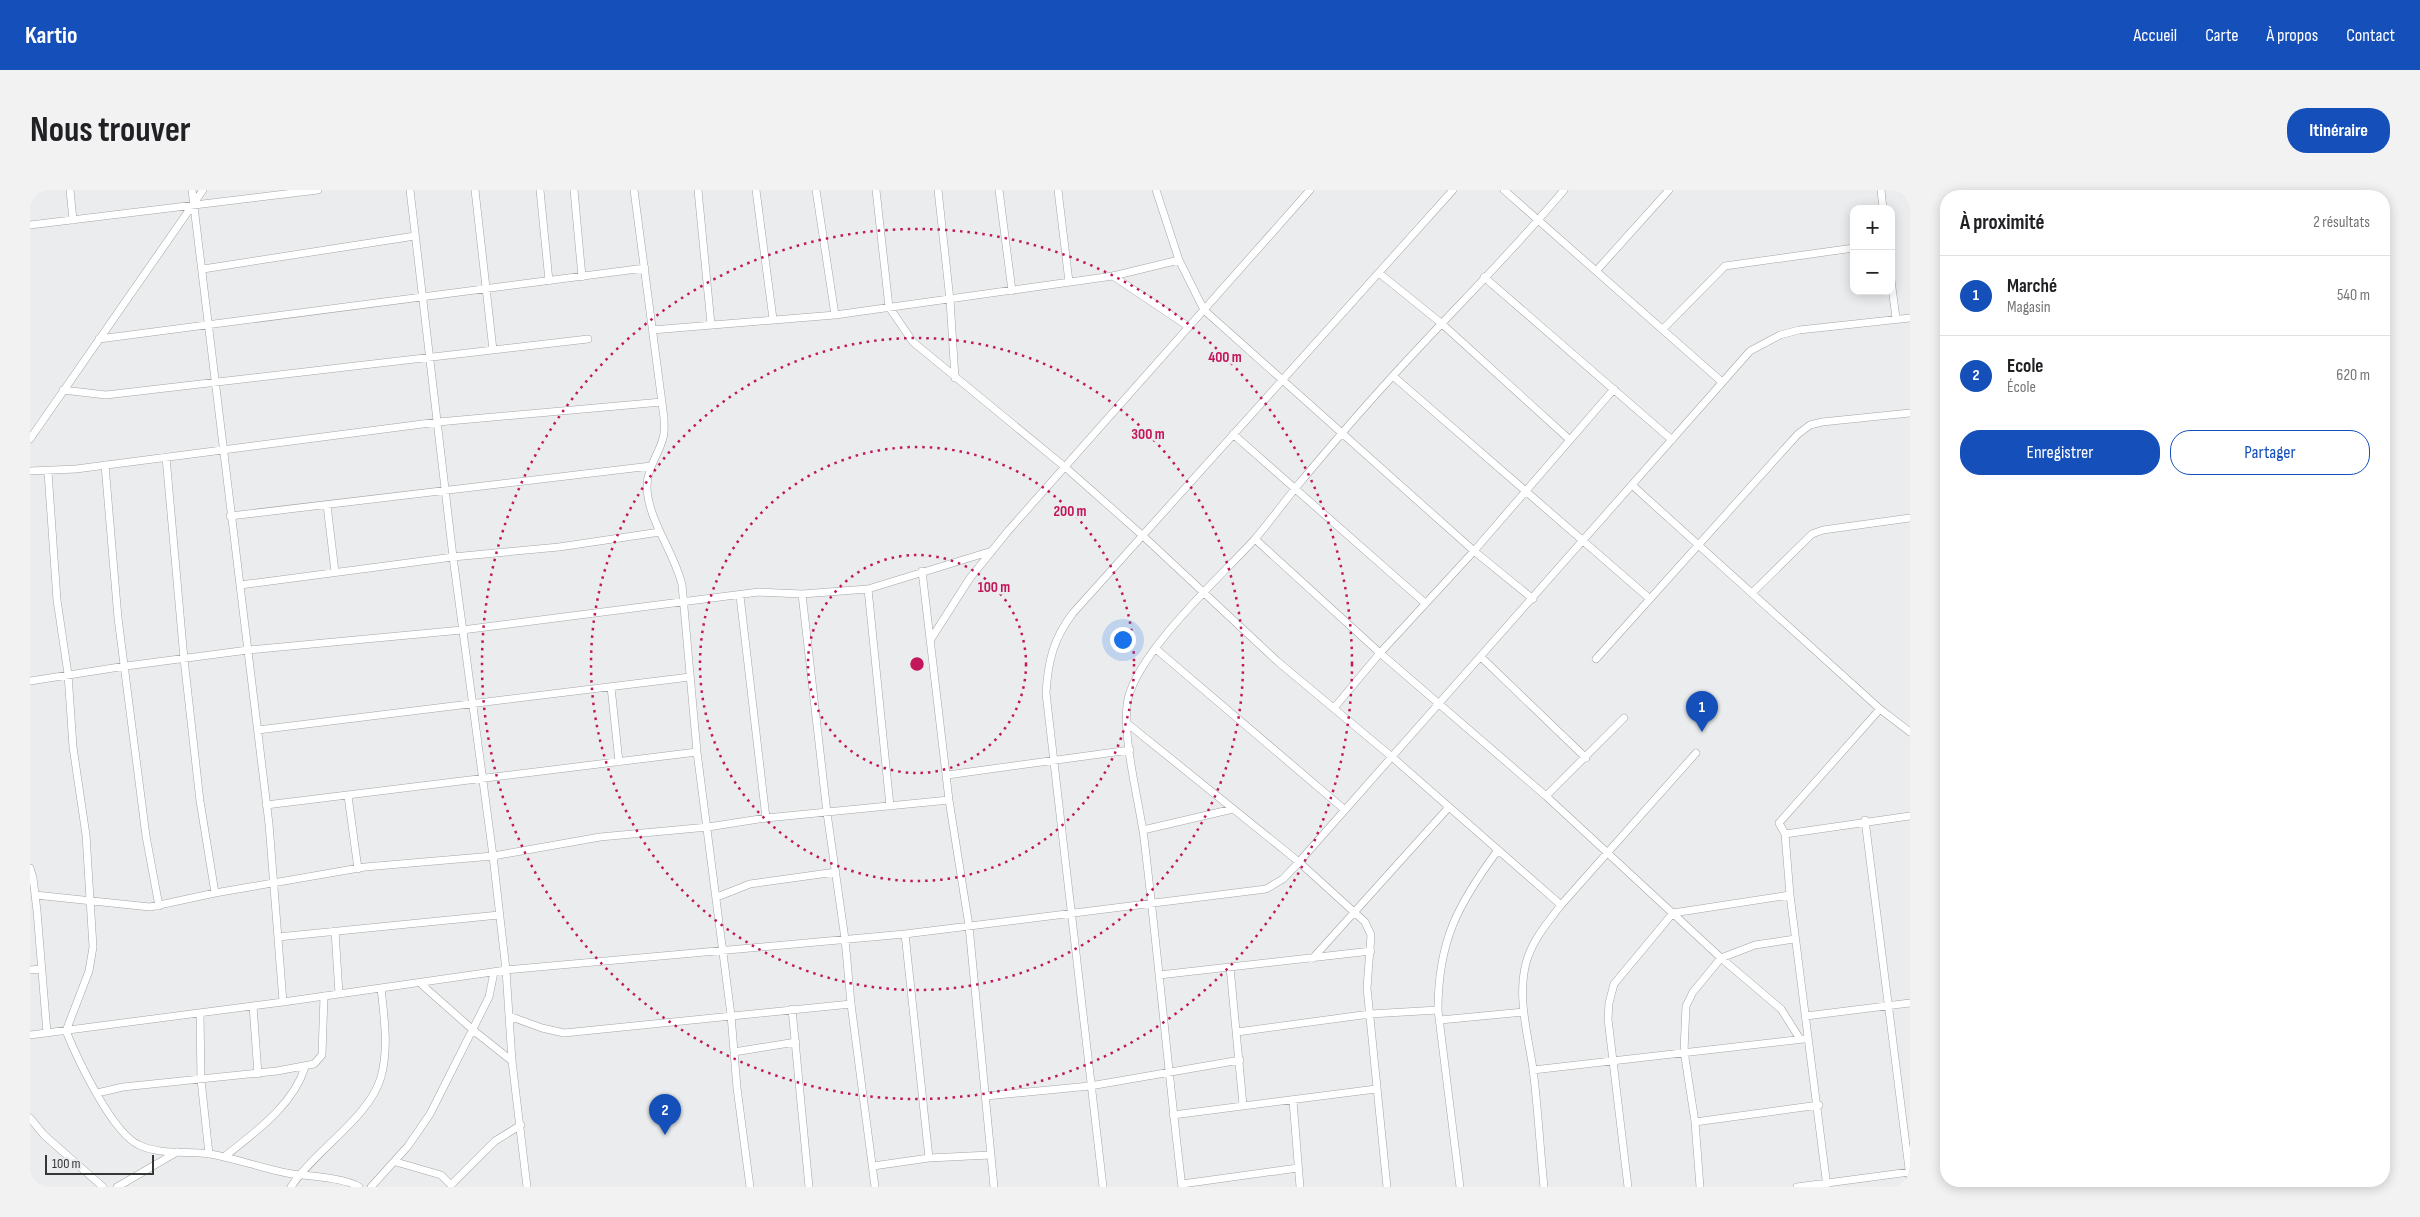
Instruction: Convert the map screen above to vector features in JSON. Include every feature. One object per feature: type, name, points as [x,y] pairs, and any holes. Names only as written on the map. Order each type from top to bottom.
[{"type":"street","points":[[70,190],[73,220]]},
{"type":"street","points":[[192,190],[203,268],[230,516],[258,730],[284,1002]]},
{"type":"street","points":[[30,439],[203,190]]},
{"type":"street","points":[[30,225],[318,190]]},
{"type":"street","points":[[410,190],[462,630],[493,856],[506,970],[512,1061],[528,1187]]},
{"type":"street","points":[[475,190],[493,350]]},
{"type":"street","points":[[540,190],[549,281]]},
{"type":"street","points":[[574,190],[582,276]]},
{"type":"street","points":[[634,190],[662,402],[663,437],[651,466],[647,485],[660,532],[680,576],[684,603],[697,752],[732,1015],[734,1052],[750,1187]]},
{"type":"street","points":[[698,190],[711,324]]},
{"type":"street","points":[[756,190],[773,319]]},
{"type":"street","points":[[816,190],[834,315]]},
{"type":"street","points":[[876,190],[889,307],[898,324],[913,342],[1064,467],[1142,535],[1277,661],[1392,757],[1561,905]]},
{"type":"street","points":[[938,190],[950,300],[955,378]]},
{"type":"street","points":[[999,190],[1012,291]]},
{"type":"street","points":[[1058,190],[1069,282]]},
{"type":"street","points":[[1156,190],[1179,260],[1204,310],[1474,551],[1533,599]]},
{"type":"street","points":[[931,639],[970,578],[992,550],[1310,190]]},
{"type":"street","points":[[1103,1187],[1046,693],[1050,658],[1055,641],[1073,613],[1453,190]]},
{"type":"street","points":[[1504,190],[1722,382]]},
{"type":"street","points":[[1298,1168],[1182,1186],[1168,1072],[1152,904],[1143,830],[1130,750],[1127,706],[1132,684],[1156,649],[1203,592],[1255,539],[1341,433],[1441,323],[1539,220],[1564,190]]},
{"type":"street","points":[[1597,270],[1669,190]]},
{"type":"street","points":[[1881,190],[1883,205]]},
{"type":"street","points":[[203,268],[415,236]]},
{"type":"street","points":[[1663,329],[1725,266],[1850,249]]},
{"type":"street","points":[[652,330],[834,315],[950,300],[1113,276],[1179,260]]},
{"type":"street","points":[[99,339],[644,268]]},
{"type":"street","points":[[1379,273],[1441,323],[1570,440]]},
{"type":"street","points":[[1113,276],[1188,327]]},
{"type":"street","points":[[1484,278],[1672,440]]},
{"type":"street","points":[[1893,295],[1896,318]]},
{"type":"street","points":[[30,1035],[284,1002],[506,970],[905,934],[1266,889],[1283,878],[1299,862],[1750,351],[1780,335],[1799,330],[1896,318],[1910,318]]},
{"type":"street","points":[[63,390],[106,395],[216,384],[588,338]]},
{"type":"street","points":[[1393,376],[1650,599]]},
{"type":"street","points":[[1334,708],[1380,653],[1474,551],[1614,389]]},
{"type":"street","points":[[30,471],[48,472],[438,422],[662,402]]},
{"type":"street","points":[[1596,659],[1798,434],[1810,425],[1822,422],[1910,413]]},
{"type":"street","points":[[1234,434],[1294,490],[1425,603]]},
{"type":"street","points":[[166,457],[184,659],[200,800],[215,893]]},
{"type":"street","points":[[105,465],[110,544],[146,836],[159,906]]},
{"type":"street","points":[[230,516],[651,466]]},
{"type":"street","points":[[48,472],[57,600],[68,674],[73,747],[86,835],[90,901],[92,959],[66,1030],[78,1059],[110,1115],[130,1140],[140,1146],[177,1152],[208,1154],[299,1175],[347,1182],[359,1187]]},
{"type":"street","points":[[1632,485],[1880,709],[1900,722],[1910,732]]},
{"type":"street","points":[[327,505],[336,572]]},
{"type":"street","points":[[1752,593],[1812,534],[1823,530],[1910,518]]},
{"type":"street","points":[[240,585],[453,557],[559,547],[660,532]]},
{"type":"street","points":[[1255,539],[1380,653],[1546,796],[1721,958],[1781,1009],[1800,1039]]},
{"type":"street","points":[[30,681],[68,674],[248,650],[462,630],[775,591],[802,594],[868,589],[992,550]]},
{"type":"street","points":[[922,571],[949,800],[969,926],[994,1187]]},
{"type":"street","points":[[868,589],[890,806]]},
{"type":"street","points":[[802,594],[827,813],[845,939],[851,1004],[875,1187]]},
{"type":"street","points":[[740,596],[766,818]]},
{"type":"street","points":[[1156,649],[1344,810]]},
{"type":"street","points":[[1481,657],[1576,746],[1586,758]]},
{"type":"street","points":[[258,730],[690,677]]},
{"type":"street","points":[[611,687],[619,762]]},
{"type":"street","points":[[1827,1185],[1819,1105],[1795,939],[1785,834],[1779,823],[1880,709]]},
{"type":"street","points":[[1546,796],[1624,718]]},
{"type":"street","points":[[1900,722],[1910,722]]},
{"type":"street","points":[[1128,724],[1299,862],[1365,922],[1371,935],[1367,988],[1387,1187]]},
{"type":"street","points":[[947,775],[1130,750]]},
{"type":"street","points":[[266,805],[483,780],[697,752]]},
{"type":"street","points":[[1544,1187],[1533,1070],[1524,1012],[1523,985],[1526,964],[1537,937],[1561,905],[1696,753]]},
{"type":"street","points":[[348,796],[358,868]]},
{"type":"street","points":[[35,895],[150,908],[215,893],[358,868],[493,856],[600,838],[708,827],[766,818],[949,800]]},
{"type":"street","points":[[1313,958],[1449,806]]},
{"type":"street","points":[[1143,830],[1233,809]]},
{"type":"street","points":[[1785,834],[1866,820],[1910,816]]},
{"type":"street","points":[[1866,820],[1887,1005],[1910,1177]]},
{"type":"street","points":[[1460,1187],[1438,1010],[1438,984],[1445,942],[1464,901],[1498,850]]},
{"type":"street","points":[[30,868],[35,895],[33,911],[47,1033]]},
{"type":"street","points":[[717,897],[750,884],[836,872]]},
{"type":"street","points":[[1628,1187],[1612,1061],[1609,1003],[1614,984],[1673,913],[1790,895]]},
{"type":"street","points":[[278,937],[499,915]]},
{"type":"street","points":[[335,931],[339,994]]},
{"type":"street","points":[[905,934],[929,1158]]},
{"type":"street","points":[[1700,1187],[1695,1122],[1684,1051],[1686,1006],[1693,992],[1721,958],[1755,945],[1795,939]]},
{"type":"street","points":[[1159,975],[1371,951]]},
{"type":"street","points":[[1230,967],[1244,1105]]},
{"type":"street","points":[[30,970],[41,969]]},
{"type":"street","points":[[371,1187],[396,1162],[430,1114],[489,997],[494,972]]},
{"type":"street","points":[[420,982],[473,1030],[512,1061]]},
{"type":"street","points":[[291,1187],[299,1175],[359,1114],[374,1092],[381,1077],[386,1037],[381,988]]},
{"type":"street","points":[[97,1093],[123,1087],[258,1074],[314,1064],[322,1054],[324,996]]},
{"type":"street","points":[[1806,1016],[1910,1003]]},
{"type":"street","points":[[509,1016],[542,1028],[564,1033],[851,1004]]},
{"type":"street","points":[[253,1006],[258,1074]]},
{"type":"street","points":[[792,1009],[808,1187]]},
{"type":"street","points":[[1237,1032],[1370,1014],[1438,1010]]},
{"type":"street","points":[[1440,1020],[1524,1012]]},
{"type":"street","points":[[200,1013],[201,1080],[208,1154]]},
{"type":"street","points":[[1533,1070],[1809,1038]]},
{"type":"street","points":[[734,1052],[796,1042]]},
{"type":"street","points":[[986,1096],[1090,1086],[1240,1060]]},
{"type":"street","points":[[224,1157],[269,1119],[300,1082],[305,1067]]},
{"type":"street","points":[[1173,1115],[1376,1089]]},
{"type":"street","points":[[1293,1100],[1300,1187]]},
{"type":"street","points":[[1695,1122],[1819,1105]]},
{"type":"street","points":[[30,1118],[44,1135],[103,1187]]},
{"type":"street","points":[[396,1162],[441,1175],[451,1186],[495,1141],[521,1126]]},
{"type":"street","points":[[117,1187],[177,1152]]},
{"type":"street","points":[[873,1166],[929,1158],[990,1155]]},
{"type":"street","points":[[1797,1187],[1827,1185],[1910,1172]]},
{"type":"place","name":"Marché","points":[[1702,732]]},
{"type":"place","name":"Ecole","points":[[665,1135]]}]
